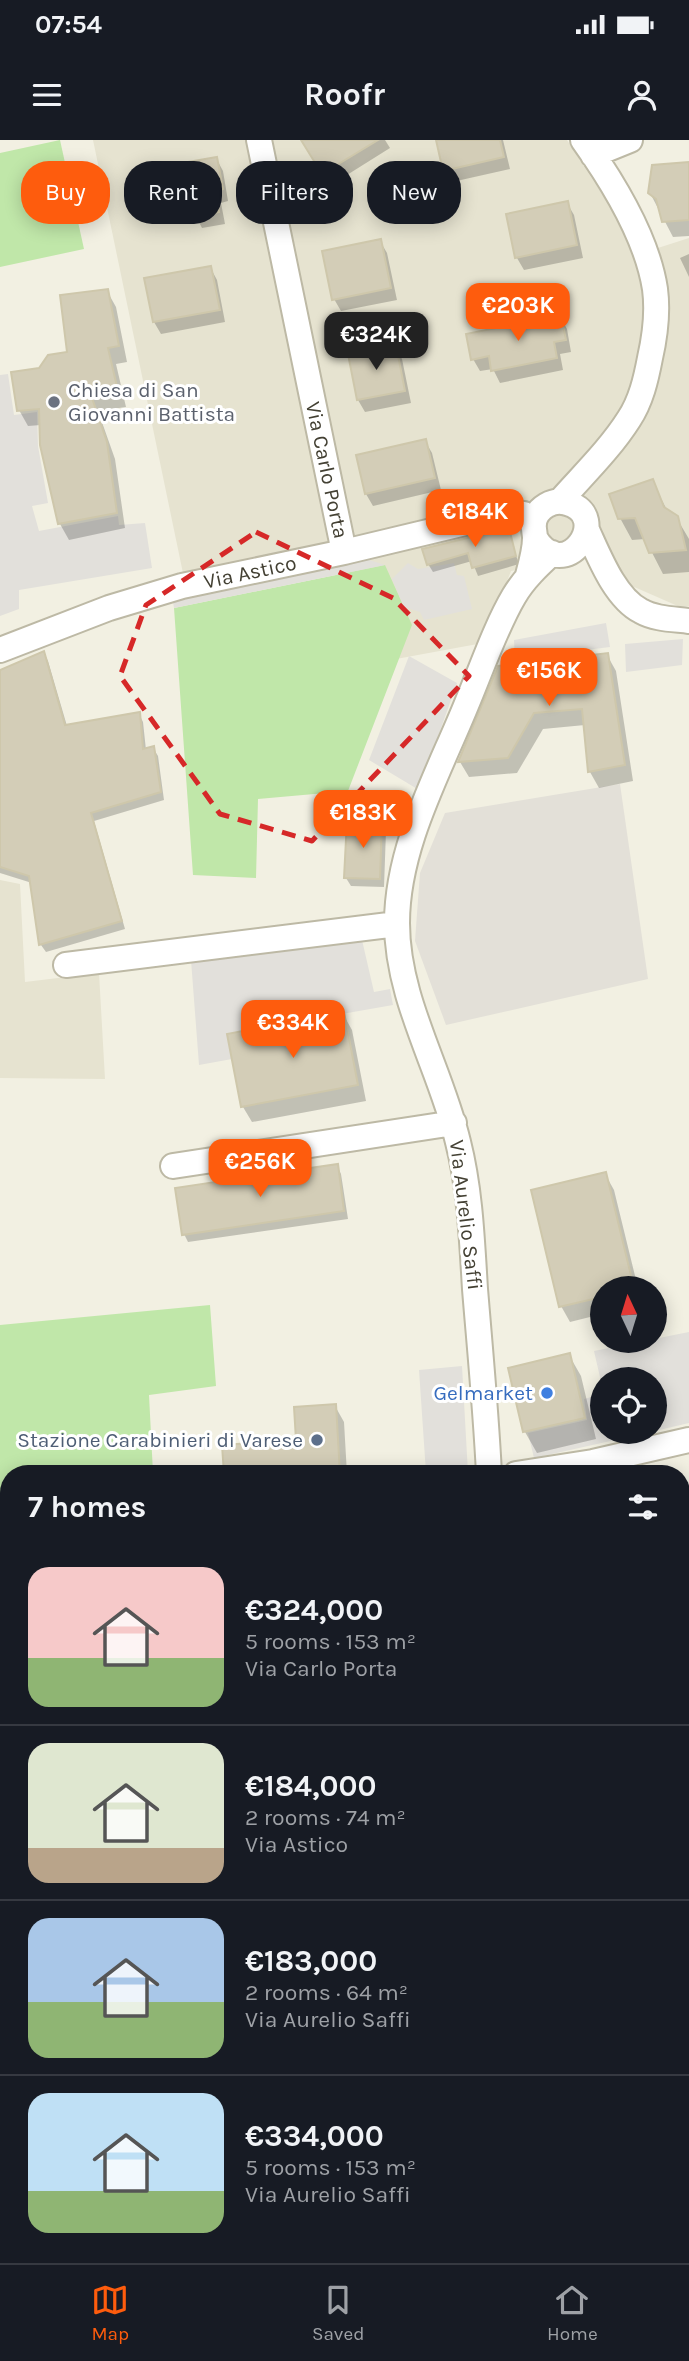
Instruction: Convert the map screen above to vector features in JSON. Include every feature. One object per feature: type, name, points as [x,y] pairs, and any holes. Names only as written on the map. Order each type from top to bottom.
[{"type":"street","name":"Via Carlo Porta","points":[[259,140],[344,552]]},
{"type":"street","points":[[588,147],[630,140]]},
{"type":"street","name":"Via Aurelio Saffi","points":[[488,1465],[463,1163],[454,1124],[406,983],[397,924],[405,864],[425,805],[509,607],[546,543],[537,514],[555,502],[596,461],[629,419],[640,398],[651,353],[656,314],[655,289],[646,250],[606,172],[588,147]]},
{"type":"street","name":"Via Aurelio Saffi","points":[[546,543],[580,546],[596,461]]},
{"type":"street","name":"Via Astico","points":[[0,650],[109,608],[182,586],[344,552],[506,513],[516,505],[555,502]]},
{"type":"street","points":[[555,502],[577,507],[608,576],[633,606],[643,612],[665,618],[689,621]]},
{"type":"street","points":[[506,513],[524,514],[546,543],[608,576]]},
{"type":"street","points":[[66,965],[397,924]]},
{"type":"street","points":[[173,1166],[454,1124]]},
{"type":"street","points":[[574,1465],[689,1440]]},
{"type":"highlighted area","points":[[256,532],[393,598],[469,676],[312,841],[220,814],[120,676],[146,605]]},
{"type":"shaded area","points":[[93,140],[567,140],[615,214],[633,256],[689,238],[689,606],[680,607],[632,586],[608,553],[511,571],[483,643],[369,664],[344,543],[184,578],[110,222],[110,161],[97,161]]},
{"type":"shaded area","points":[[8,374],[14,415],[37,412],[38,446],[48,503],[32,506],[39,531],[118,516],[119,525],[145,523],[152,568],[19,590],[19,609],[0,616],[0,375]]},
{"type":"shaded area","points":[[344,552],[385,565],[174,608],[171,590]]},
{"type":"shaded area","points":[[408,563],[418,569],[454,563],[457,575],[464,576],[472,609],[424,620],[420,612],[404,607],[392,579]]},
{"type":"shaded area","points":[[606,623],[610,647],[515,659],[514,640]]},
{"type":"shaded area","points":[[683,639],[682,665],[626,672],[625,644]]},
{"type":"shaded area","points":[[409,656],[457,683],[419,790],[369,760]]},
{"type":"shaded area","points":[[620,784],[648,979],[446,1025],[415,941],[420,873],[445,813]]},
{"type":"shaded area","points":[[0,880],[20,884],[25,982],[99,973],[105,1079],[0,1078]]},
{"type":"shaded area","points":[[362,940],[374,992],[390,989],[393,1005],[228,1034],[232,1059],[199,1065],[191,960]]},
{"type":"shaded area","points":[[689,1332],[689,1423],[667,1428],[667,1367],[598,1367],[594,1353],[667,1353],[667,1336]]},
{"type":"shaded area","points":[[462,1366],[468,1465],[425,1465],[419,1370]]},
{"type":"shaded area","points":[[590,1397],[590,1444],[597,1444],[534,1458],[528,1433],[587,1420],[584,1399]]},
{"type":"green space","points":[[60,140],[65,161],[21,161],[21,224],[78,224],[84,249],[0,267],[0,153]]},
{"type":"green space","points":[[385,565],[412,625],[348,791],[258,799],[256,878],[193,875],[174,608]]},
{"type":"green space","points":[[210,1305],[216,1386],[149,1395],[153,1465],[0,1465],[0,1325]]},
{"type":"building","points":[[301,140],[378,140],[343,161],[314,161]]},
{"type":"building","points":[[436,140],[500,140],[504,157],[461,167],[461,161],[441,161]]},
{"type":"building","points":[[217,157],[218,161],[194,161]]},
{"type":"building","points":[[689,162],[689,220],[662,222],[656,199],[648,193],[652,165]]},
{"type":"building","points":[[568,201],[577,245],[515,258],[506,214]]},
{"type":"building","points":[[381,239],[391,288],[332,300],[322,251]]},
{"type":"building","points":[[211,266],[220,310],[153,322],[144,278]]},
{"type":"building","name":"Chiesa di San Giovanni Battista","points":[[108,289],[119,346],[108,348],[118,391],[91,395],[107,442],[117,513],[58,524],[40,445],[39,409],[17,411],[11,372],[39,368],[48,355],[67,352],[60,295]]},
{"type":"building","points":[[561,315],[566,340],[554,342],[557,358],[491,371],[489,356],[471,360],[466,334]]},
{"type":"building","points":[[396,345],[405,391],[357,400],[348,354]]},
{"type":"building","points":[[426,439],[435,478],[365,494],[356,455]]},
{"type":"building","points":[[653,479],[664,507],[678,516],[686,550],[649,553],[635,518],[618,519],[609,494]]},
{"type":"building","points":[[509,528],[516,556],[472,568],[468,553],[427,565],[422,549]]},
{"type":"building","points":[[44,651],[65,725],[140,712],[143,749],[154,746],[161,792],[91,813],[122,921],[39,945],[29,876],[0,867],[0,670]]},
{"type":"building","points":[[608,653],[625,765],[588,772],[582,709],[534,713],[508,758],[458,762],[498,666]]},
{"type":"building","points":[[347,820],[382,821],[380,879],[344,878]]},
{"type":"building","points":[[344,1012],[358,1085],[241,1107],[227,1034]]},
{"type":"building","points":[[338,1164],[344,1211],[182,1235],[175,1188]]},
{"type":"building","points":[[606,1172],[631,1276],[590,1276],[590,1300],[559,1307],[531,1190]]},
{"type":"building","name":"Gelmarket","points":[[570,1353],[585,1418],[523,1432],[508,1368]]},
{"type":"building","name":"Stazione Carabinieri di Varese","points":[[336,1404],[339,1465],[223,1465],[222,1445],[296,1440],[294,1407]]},
{"type":"place","name":"Chiesa di San Giovanni Battista","points":[[54,402]]},
{"type":"place","name":"Gelmarket","points":[[547,1393]]},
{"type":"place","name":"Stazione Carabinieri di Varese","points":[[317,1440]]}]
